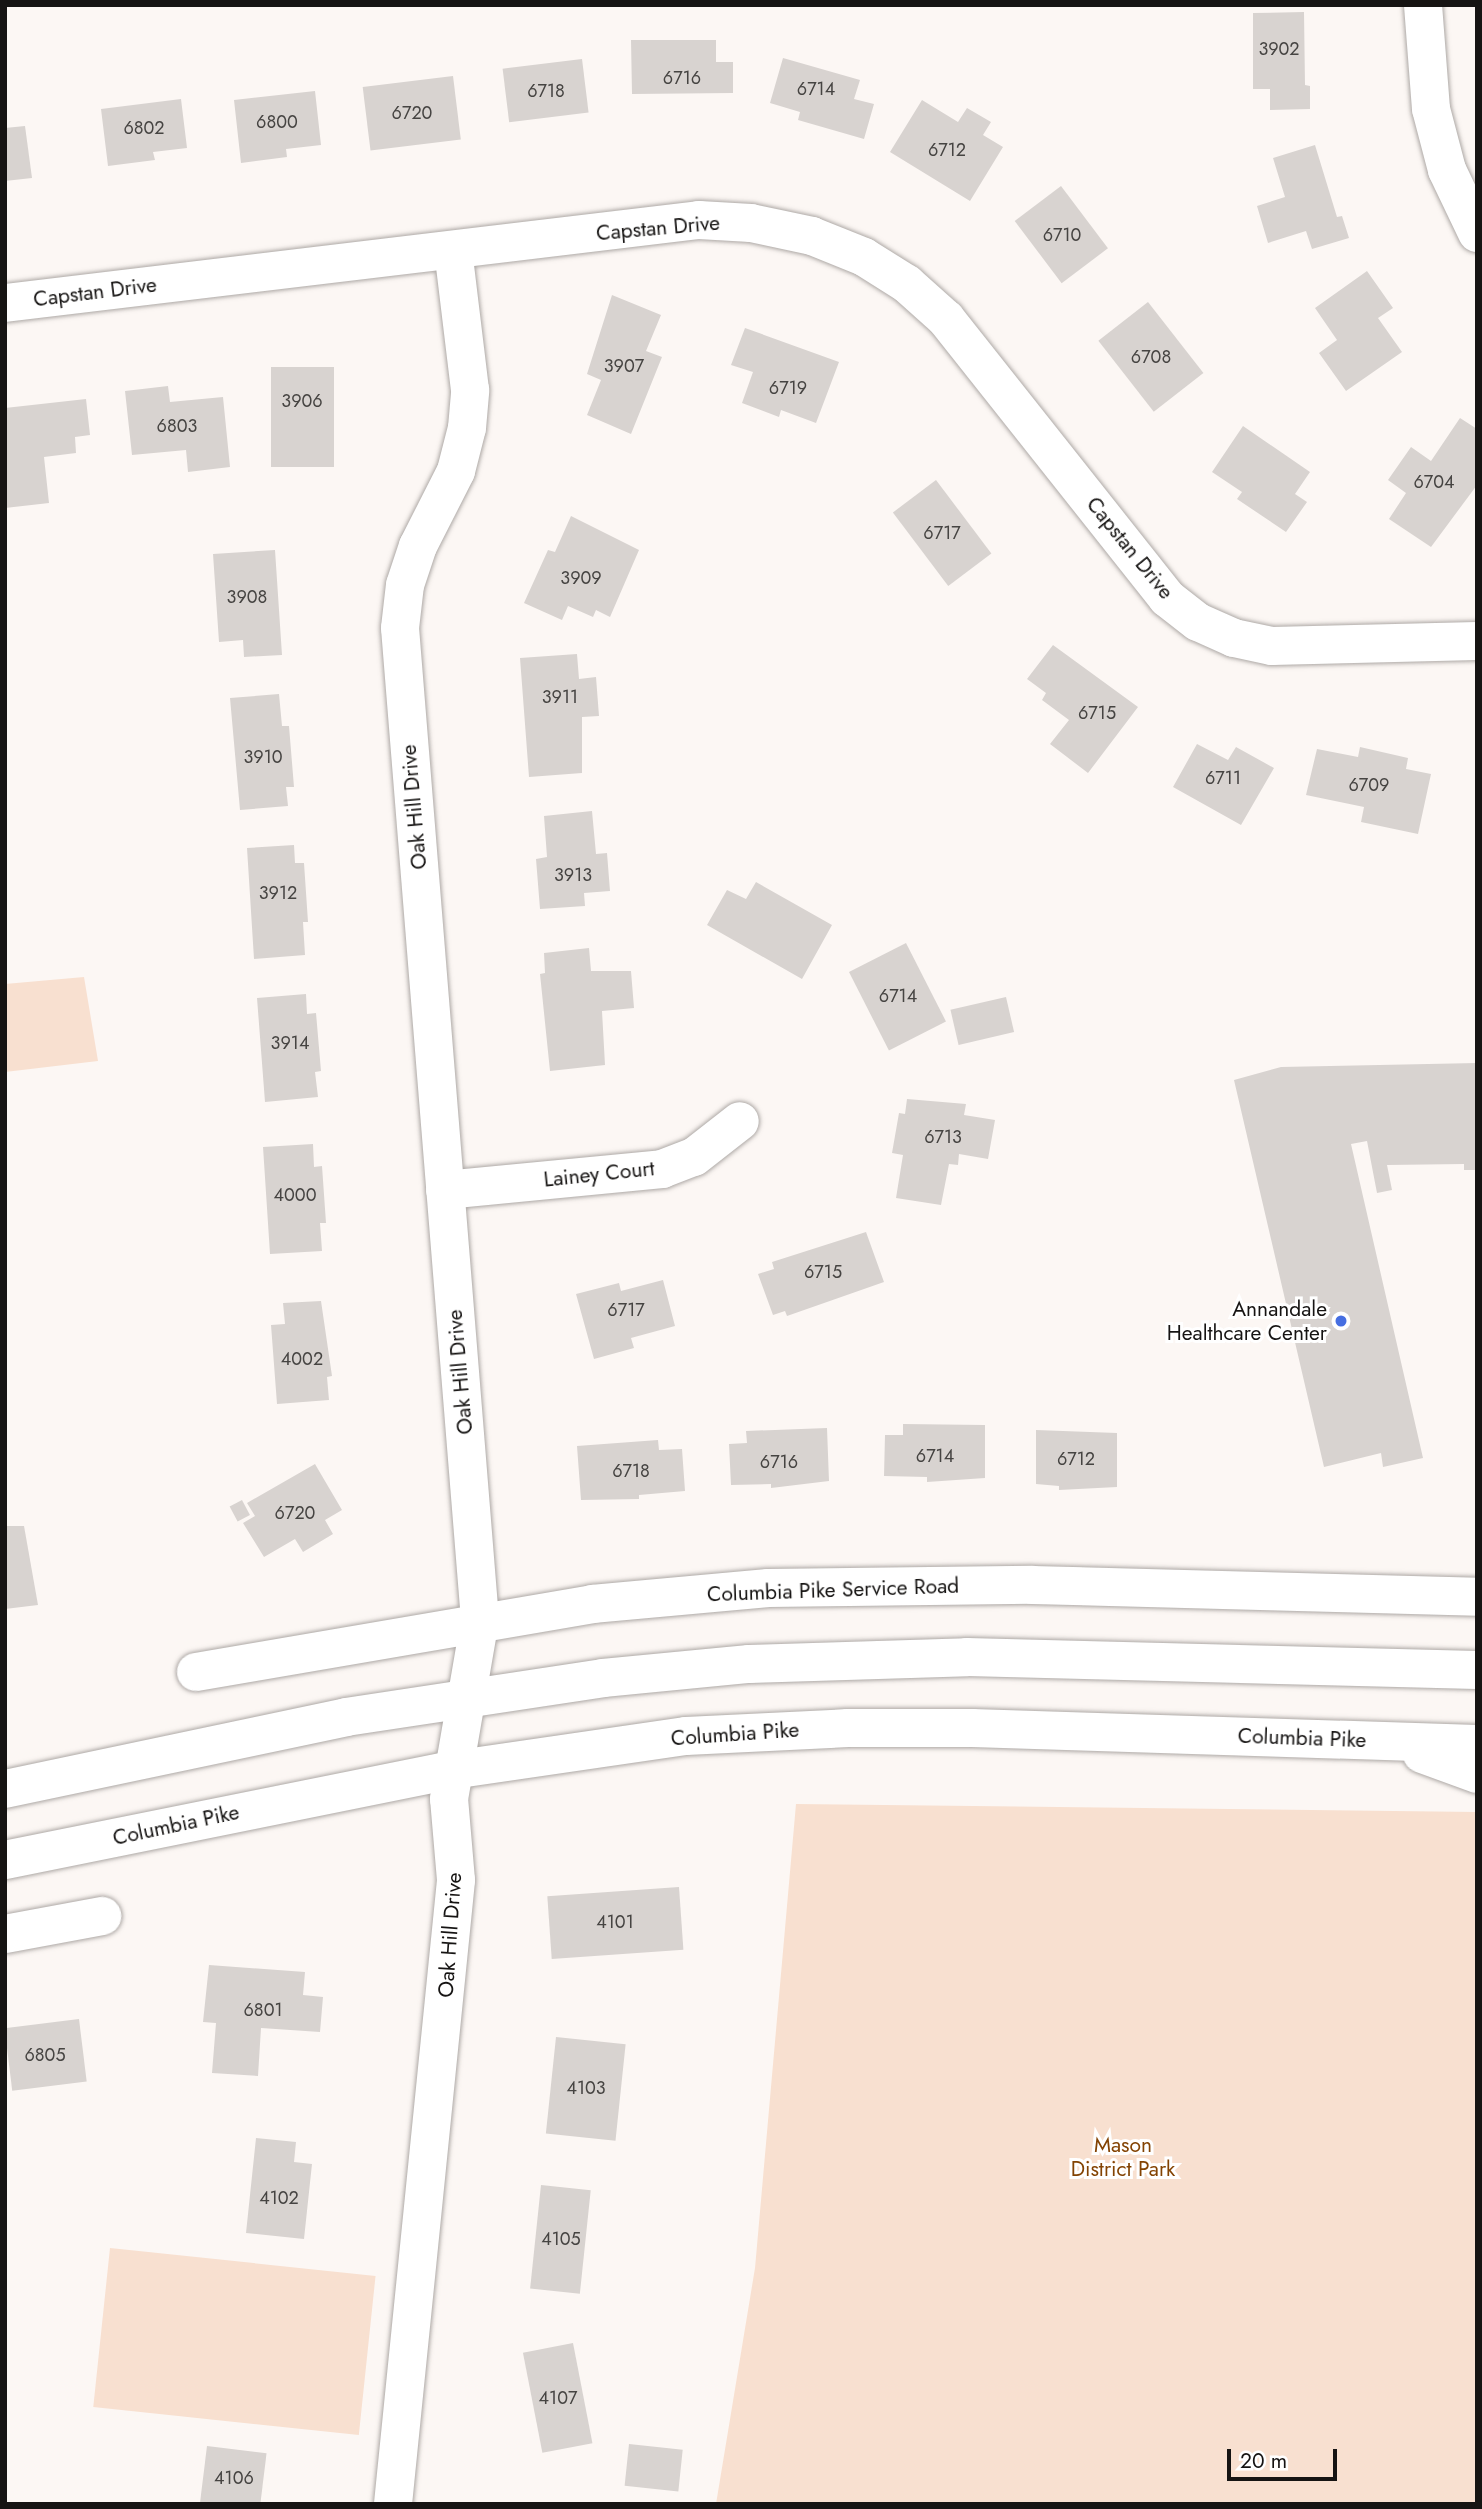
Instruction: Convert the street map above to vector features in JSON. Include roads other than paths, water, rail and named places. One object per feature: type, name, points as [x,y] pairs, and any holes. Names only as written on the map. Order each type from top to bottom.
[{"type":"street","points":[[1423,5],[1431,109],[1447,170],[1477,233]]},
{"type":"street","name":"Capstan Drive","points":[[5,303],[699,220],[751,223],[812,236],[864,257],[907,284],[946,318],[1167,598],[1198,622],[1234,638],[1272,646],[1477,641]]},
{"type":"street","name":"Oak Hill Drive","points":[[393,2504],[456,1880],[449,1799],[480,1620],[400,628],[405,585],[418,546],[456,471],[467,428],[470,390],[453,250]]},
{"type":"street","name":"Lainey Court","points":[[445,1190],[662,1169],[694,1157],[740,1121]]},
{"type":"street","name":"Columbia Pike Service Road","points":[[196,1672],[480,1620],[592,1604],[754,1589],[900,1584],[1477,1597]]},
{"type":"street","points":[[5,1789],[333,1720],[603,1678],[804,1660],[967,1657],[1477,1670]]},
{"type":"street","name":"Columbia Pike","points":[[5,1860],[452,1770],[686,1737],[848,1728],[1477,1744]]},
{"type":"street","points":[[1376,1741],[1461,1765],[1477,1774]]},
{"type":"street","points":[[5,1934],[102,1916]]},
{"type":"place","name":"Annandale Healthcare Center","points":[[1341,1321]]},
{"type":"park label","name":"Mason District Park","points":[[1123,2157]]}]
